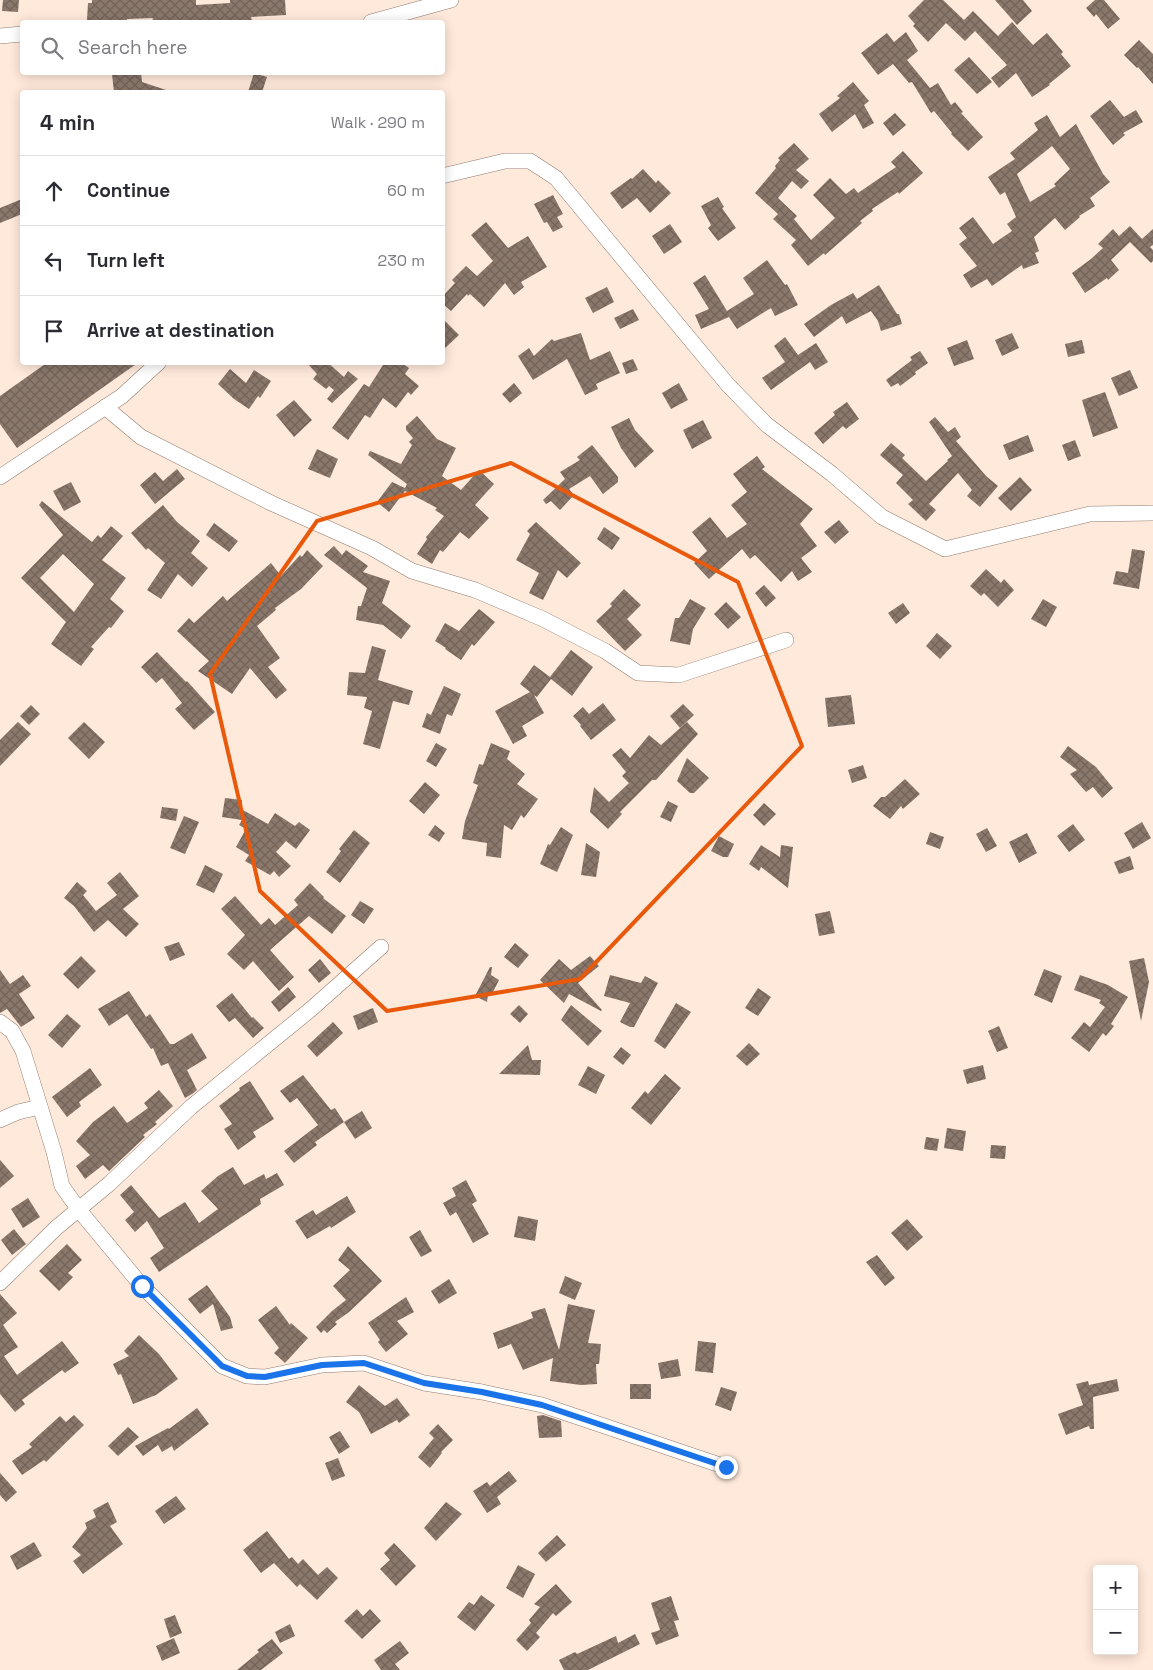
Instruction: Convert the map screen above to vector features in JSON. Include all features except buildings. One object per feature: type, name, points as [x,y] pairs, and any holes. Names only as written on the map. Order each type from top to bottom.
[{"type":"street","points":[[378,20],[451,0]]},
{"type":"street","points":[[0,36],[20,34]]},
{"type":"street","points":[[445,175],[505,161],[530,161],[556,178],[728,385],[767,425],[832,474],[882,518],[945,549],[1090,514],[1153,513]]},
{"type":"street","points":[[0,477],[122,396],[157,365]]},
{"type":"street","points":[[105,407],[141,437],[270,503],[372,548],[412,571],[475,590],[542,619],[605,651],[638,673],[679,676],[786,640]]},
{"type":"street","points":[[0,1283],[56,1228],[191,1107],[310,1010],[381,947]]},
{"type":"street","points":[[0,1022],[12,1032],[23,1051],[54,1152],[62,1186],[78,1210],[142,1286],[222,1366],[247,1376],[265,1377],[322,1365],[364,1363],[424,1383],[482,1392],[542,1405],[726,1467]]},
{"type":"street","points":[[0,1120],[18,1112],[40,1107]]},
{"type":"highlighted area","points":[[511,463],[738,582],[802,746],[580,979],[387,1011],[260,891],[210,674],[317,521]]},
{"type":"route","points":[[142,1286],[222,1366],[247,1376],[265,1377],[322,1365],[364,1363],[424,1383],[482,1392],[542,1405],[726,1467]]}]
